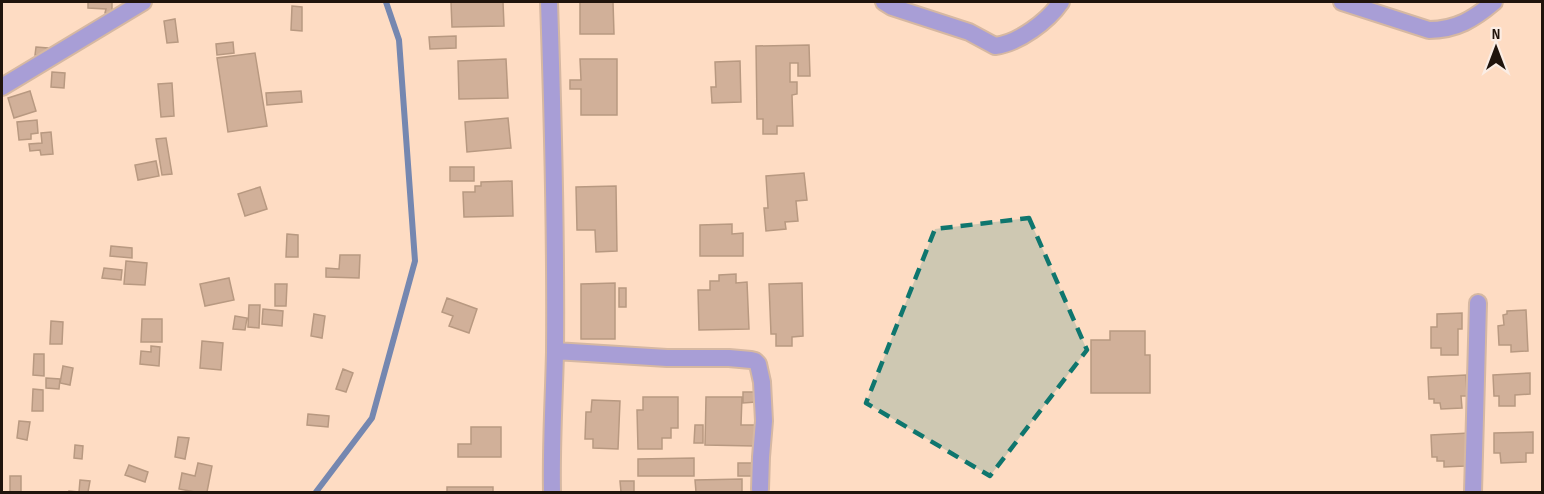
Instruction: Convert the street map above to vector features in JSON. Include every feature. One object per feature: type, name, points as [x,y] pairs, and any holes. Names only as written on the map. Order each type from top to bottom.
[{"type":"street","points":[[2,87],[143,2]]},
{"type":"street","points":[[549,2],[554,164],[555,351],[552,492]]},
{"type":"street","points":[[884,2],[892,7],[969,32],[995,46],[1012,42],[1057,5]]},
{"type":"street","points":[[1342,2],[1429,30],[1442,30],[1476,17],[1494,2]]},
{"type":"street","points":[[1473,492],[1478,303]]},
{"type":"street","points":[[555,351],[667,358],[729,358],[751,360],[758,364],[762,382],[764,421],[760,489]]},
{"type":"highlighted area","points":[[1029,218],[1087,350],[990,476],[866,403],[935,229]]},
{"type":"building","points":[[88,2],[112,2],[112,14],[105,13],[106,9],[88,8]]},
{"type":"building","points":[[451,2],[503,2],[504,26],[452,27]]},
{"type":"building","points":[[580,2],[613,2],[614,34],[580,34]]},
{"type":"building","points":[[292,6],[302,7],[302,31],[291,30]]},
{"type":"building","points":[[175,19],[178,42],[167,43],[164,21]]},
{"type":"building","points":[[456,36],[456,48],[430,49],[429,37]]},
{"type":"building","points":[[233,42],[234,53],[217,55],[216,44]]},
{"type":"building","points":[[809,45],[810,76],[798,76],[798,63],[790,63],[790,82],[797,82],[797,94],[792,95],[793,126],[777,126],[777,134],[763,134],[763,119],[757,119],[756,46]]},
{"type":"building","points":[[36,47],[48,48],[47,56],[35,55]]},
{"type":"building","points":[[255,53],[267,126],[228,132],[217,58]]},
{"type":"building","points":[[506,59],[508,98],[459,99],[458,61]]},
{"type":"building","points":[[580,59],[617,59],[617,115],[581,115],[581,89],[570,89],[570,80],[581,80]]},
{"type":"building","points":[[740,61],[741,102],[712,103],[711,87],[716,87],[715,62]]},
{"type":"building","points":[[52,72],[65,73],[64,88],[51,87]]},
{"type":"building","points":[[172,83],[174,116],[161,117],[158,84]]},
{"type":"building","points":[[30,91],[36,111],[14,118],[8,98]]},
{"type":"building","points":[[301,91],[302,102],[267,105],[266,93]]},
{"type":"building","points":[[508,118],[511,148],[467,152],[465,122]]},
{"type":"building","points":[[37,120],[38,133],[31,134],[31,139],[19,140],[17,122]]},
{"type":"building","points":[[51,132],[53,154],[41,155],[40,150],[30,151],[29,144],[42,143],[41,133]]},
{"type":"building","points":[[166,138],[172,174],[162,175],[156,139]]},
{"type":"building","points":[[156,161],[159,176],[138,180],[135,165]]},
{"type":"building","points":[[450,167],[474,167],[474,181],[450,181]]},
{"type":"building","points":[[804,173],[807,200],[796,201],[798,221],[785,222],[786,229],[766,231],[764,208],[768,208],[766,176]]},
{"type":"building","points":[[512,181],[513,216],[464,217],[463,192],[475,192],[475,186],[481,186],[481,182]]},
{"type":"building","points":[[616,186],[617,251],[596,252],[595,230],[577,230],[576,187]]},
{"type":"building","points":[[260,187],[267,209],[245,216],[238,194]]},
{"type":"building","points":[[732,224],[732,234],[743,233],[743,256],[700,256],[700,225]]},
{"type":"building","points":[[287,234],[298,235],[298,257],[286,257]]},
{"type":"building","points":[[111,246],[132,248],[132,258],[110,256]]},
{"type":"building","points":[[340,255],[360,255],[359,278],[326,277],[326,268],[339,269]]},
{"type":"building","points":[[126,261],[147,263],[145,285],[124,284]]},
{"type":"building","points":[[104,268],[122,270],[121,280],[102,278]]},
{"type":"building","points":[[736,274],[736,283],[747,282],[749,329],[699,330],[698,290],[710,290],[710,281],[719,281],[719,275]]},
{"type":"building","points":[[229,278],[234,300],[205,306],[200,284]]},
{"type":"building","points":[[615,283],[615,339],[581,339],[581,284]]},
{"type":"building","points":[[802,283],[803,336],[792,337],[792,346],[776,346],[776,334],[771,334],[769,284]]},
{"type":"building","points":[[275,284],[287,284],[286,306],[275,306]]},
{"type":"building","points":[[619,288],[626,288],[626,307],[619,307]]},
{"type":"building","points":[[447,298],[477,309],[469,333],[449,326],[453,316],[442,312]]},
{"type":"building","points":[[249,305],[260,305],[259,328],[248,327]]},
{"type":"building","points":[[263,309],[283,311],[282,326],[262,324]]},
{"type":"building","points":[[1526,310],[1528,351],[1511,352],[1511,345],[1499,345],[1498,326],[1504,325],[1503,315],[1507,314],[1507,311]]},
{"type":"building","points":[[1462,313],[1462,329],[1458,329],[1458,355],[1441,355],[1441,348],[1431,348],[1431,327],[1437,327],[1437,314]]},
{"type":"building","points":[[314,314],[325,316],[322,338],[311,336]]},
{"type":"building","points":[[235,316],[247,318],[245,330],[233,329]]},
{"type":"building","points":[[142,319],[162,319],[162,342],[141,342]]},
{"type":"building","points":[[51,321],[63,322],[62,344],[50,344]]},
{"type":"building","points":[[1110,331],[1145,331],[1145,355],[1150,355],[1150,393],[1091,393],[1091,340],[1110,340]]},
{"type":"building","points":[[202,341],[223,343],[221,370],[200,368]]},
{"type":"building","points":[[151,346],[160,347],[159,366],[140,364],[141,351],[151,352]]},
{"type":"building","points":[[34,354],[44,354],[44,376],[33,375]]},
{"type":"building","points":[[63,366],[73,368],[70,385],[60,383]]},
{"type":"building","points":[[343,369],[353,373],[346,392],[336,389]]},
{"type":"building","points":[[1530,373],[1530,394],[1515,395],[1515,406],[1499,406],[1499,396],[1494,396],[1493,375]]},
{"type":"building","points":[[1466,375],[1467,396],[1461,396],[1462,408],[1441,409],[1440,403],[1434,403],[1434,399],[1429,399],[1428,377]]},
{"type":"building","points":[[46,378],[60,379],[59,389],[46,388]]},
{"type":"building","points":[[33,389],[43,390],[43,411],[32,411]]},
{"type":"building","points":[[743,392],[756,392],[756,402],[743,403]]},
{"type":"building","points":[[643,397],[678,397],[678,428],[671,428],[671,438],[662,438],[662,449],[638,449],[637,410],[643,410]]},
{"type":"building","points":[[706,397],[742,397],[741,425],[755,425],[754,446],[705,445]]},
{"type":"building","points":[[592,400],[620,401],[618,449],[593,448],[593,439],[585,439],[586,412],[591,412]]},
{"type":"building","points":[[308,414],[329,416],[328,427],[307,425]]},
{"type":"building","points":[[19,421],[30,422],[27,440],[17,438]]},
{"type":"building","points":[[695,425],[703,425],[703,443],[694,443]]},
{"type":"building","points":[[471,427],[501,427],[501,457],[458,457],[458,444],[471,444]]},
{"type":"building","points":[[1533,432],[1533,453],[1526,453],[1526,462],[1501,463],[1500,453],[1494,453],[1494,433]]},
{"type":"building","points":[[1469,433],[1470,454],[1465,454],[1465,466],[1444,467],[1444,461],[1437,461],[1437,457],[1432,457],[1431,435]]},
{"type":"building","points":[[178,437],[189,438],[185,459],[175,457]]},
{"type":"building","points":[[75,445],[83,446],[82,459],[74,458]]},
{"type":"building","points":[[694,458],[694,476],[638,476],[638,459]]},
{"type":"building","points":[[198,463],[212,466],[207,492],[179,489],[182,473],[195,476]]},
{"type":"building","points":[[738,463],[756,463],[756,476],[738,476]]},
{"type":"building","points":[[129,465],[148,472],[145,482],[125,475]]},
{"type":"building","points":[[10,476],[21,476],[21,492],[10,492]]},
{"type":"building","points":[[742,479],[742,492],[696,492],[695,480]]},
{"type":"building","points":[[80,480],[90,481],[88,492],[79,492]]},
{"type":"building","points":[[620,481],[634,481],[634,492],[621,492]]},
{"type":"building","points":[[447,487],[493,487],[493,492],[447,492]]},
{"type":"waterway","points":[[316,492],[372,418],[415,261],[399,40],[386,2]]}]
